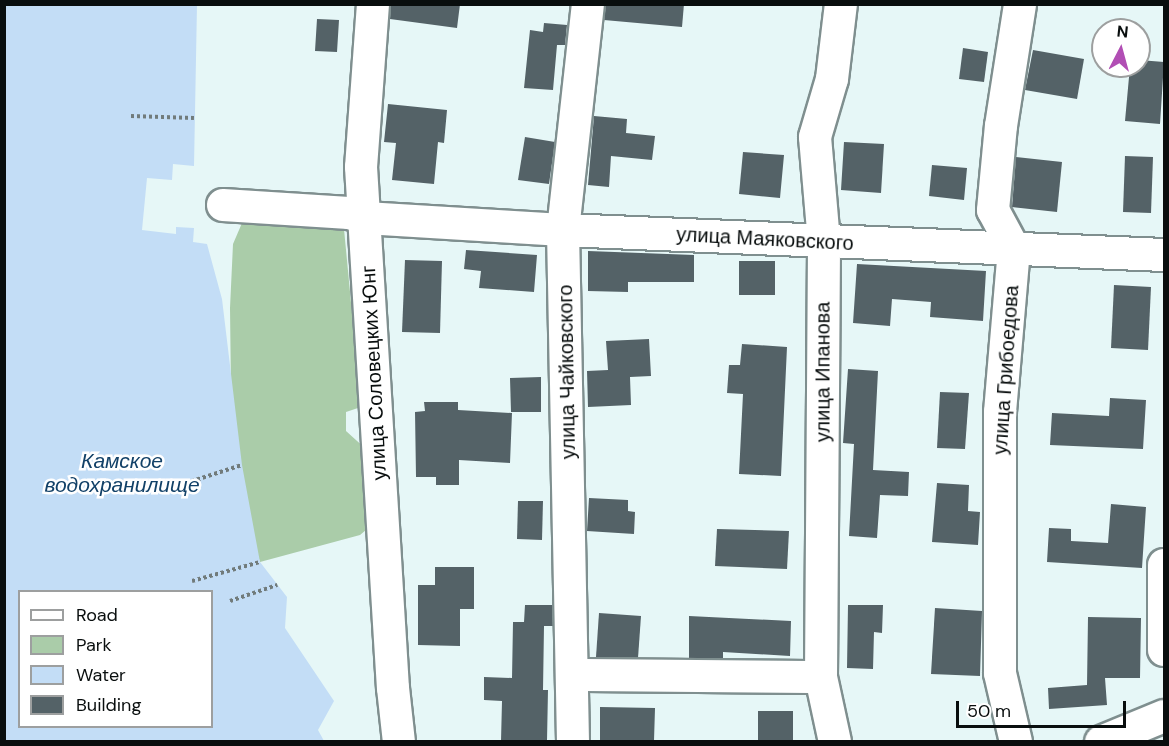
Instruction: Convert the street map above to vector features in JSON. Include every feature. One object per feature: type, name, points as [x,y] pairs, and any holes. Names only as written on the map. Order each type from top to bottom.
[{"type":"street","name":"улица Соловецких Юнг","points":[[373,4],[361,167],[392,676],[399,741]]},
{"type":"street","name":"улица Чайковского","points":[[573,741],[574,675],[563,230],[588,4]]},
{"type":"street","name":"улица Ипанова","points":[[835,741],[821,677],[824,242],[815,136],[832,80],[840,4]]},
{"type":"street","points":[[1014,249],[993,210],[1001,126],[1020,4]]},
{"type":"street","name":"улица Маяковского","points":[[223,205],[349,213],[365,218],[563,230],[1164,255]]},
{"type":"street","name":"улица Грибоедова","points":[[1014,249],[1000,412],[1000,673],[1016,741]]},
{"type":"street","points":[[1164,565],[1164,650]]},
{"type":"street","points":[[574,675],[821,677]]},
{"type":"street","points":[[1101,741],[1164,716]]},
{"type":"path","points":[[131,116],[194,118]]},
{"type":"path","points":[[180,485],[242,465]]},
{"type":"path","points":[[192,581],[260,562]]},
{"type":"path","points":[[230,601],[277,585]]},
{"type":"green space","points":[[242,223],[344,229],[361,407],[346,412],[346,431],[367,450],[372,525],[360,535],[260,562],[232,472],[230,308],[233,244]]},
{"type":"water","name":"Камское водохранилище","points":[[4,5],[197,5],[194,166],[173,164],[172,180],[147,178],[142,230],[176,234],[176,227],[194,228],[193,242],[207,244],[222,299],[242,465],[260,562],[287,597],[285,628],[334,701],[318,730],[324,741],[5,741]]},
{"type":"building","points":[[391,4],[460,4],[457,28],[390,19]]},
{"type":"building","points":[[606,4],[684,4],[682,27],[604,20]]},
{"type":"building","points":[[317,19],[339,20],[337,52],[315,51]]},
{"type":"building","points":[[544,23],[567,25],[565,45],[557,45],[553,90],[524,88],[530,30],[543,32]]},
{"type":"building","points":[[963,48],[988,52],[984,82],[959,79]]},
{"type":"building","points":[[1033,50],[1084,59],[1077,99],[1025,90]]},
{"type":"building","points":[[1151,61],[1164,62],[1160,124],[1125,121],[1129,78],[1151,78]]},
{"type":"building","points":[[388,104],[447,110],[444,143],[438,142],[434,184],[392,180],[396,143],[384,142]]},
{"type":"building","points":[[594,116],[627,119],[626,133],[655,136],[652,160],[611,156],[609,187],[588,185]]},
{"type":"building","points":[[525,137],[555,142],[549,184],[518,180]]},
{"type":"building","points":[[844,142],[884,144],[881,193],[841,190]]},
{"type":"building","points":[[743,152],[784,155],[780,198],[739,194]]},
{"type":"building","points":[[1125,156],[1153,157],[1151,213],[1123,212]]},
{"type":"building","points":[[1016,157],[1062,162],[1057,212],[1012,207]]},
{"type":"building","points":[[932,165],[967,168],[964,200],[929,196]]},
{"type":"building","points":[[466,250],[537,255],[534,292],[479,288],[481,271],[464,269]]},
{"type":"building","points":[[588,251],[694,255],[694,282],[628,282],[628,292],[588,291]]},
{"type":"building","points":[[405,260],[442,261],[440,333],[402,332]]},
{"type":"building","points":[[739,261],[775,261],[775,295],[739,295]]},
{"type":"building","points":[[857,264],[986,271],[983,321],[930,317],[931,302],[892,299],[890,326],[853,323]]},
{"type":"building","points":[[1114,285],[1151,287],[1148,350],[1111,348]]},
{"type":"building","points":[[649,339],[651,376],[630,377],[631,405],[588,407],[587,371],[608,370],[606,341]]},
{"type":"building","points":[[742,344],[787,347],[781,476],[739,474],[743,394],[727,393],[729,365],[740,365]]},
{"type":"building","points":[[848,369],[878,371],[873,470],[909,472],[908,496],[880,495],[877,538],[849,536],[854,444],[843,443]]},
{"type":"building","points":[[541,377],[541,412],[511,412],[510,378]]},
{"type":"building","points":[[940,392],[969,393],[965,449],[937,448]]},
{"type":"building","points":[[1110,398],[1146,400],[1143,449],[1050,445],[1052,413],[1109,416]]},
{"type":"building","points":[[424,402],[458,402],[458,410],[512,413],[510,463],[459,460],[459,485],[436,485],[436,477],[416,477],[415,412],[425,411]]},
{"type":"building","points":[[937,483],[969,485],[968,511],[980,512],[978,545],[932,542]]},
{"type":"building","points":[[589,498],[628,500],[628,511],[635,512],[634,534],[587,531]]},
{"type":"building","points":[[518,501],[543,501],[542,540],[517,539]]},
{"type":"building","points":[[1111,504],[1146,507],[1142,568],[1047,562],[1049,528],[1071,529],[1071,541],[1108,543]]},
{"type":"building","points":[[717,529],[789,531],[787,569],[715,566]]},
{"type":"building","points":[[435,567],[474,567],[474,609],[460,609],[460,646],[418,645],[418,585],[435,585]]},
{"type":"building","points":[[525,605],[552,605],[553,626],[544,626],[543,690],[548,690],[547,741],[501,741],[502,701],[484,700],[484,677],[512,678],[513,622],[524,622]]},
{"type":"building","points":[[848,605],[883,605],[882,633],[874,632],[873,669],[847,668]]},
{"type":"building","points":[[935,608],[982,611],[980,676],[931,674]]},
{"type":"building","points":[[599,613],[641,616],[638,658],[596,657]]},
{"type":"building","points":[[689,616],[791,621],[790,656],[723,652],[723,658],[689,658]]},
{"type":"building","points":[[1088,617],[1141,618],[1140,678],[1105,678],[1107,705],[1049,709],[1048,688],[1087,685]]},
{"type":"building","points":[[600,707],[655,708],[654,741],[600,741]]},
{"type":"building","points":[[758,711],[793,711],[793,741],[758,741]]}]
